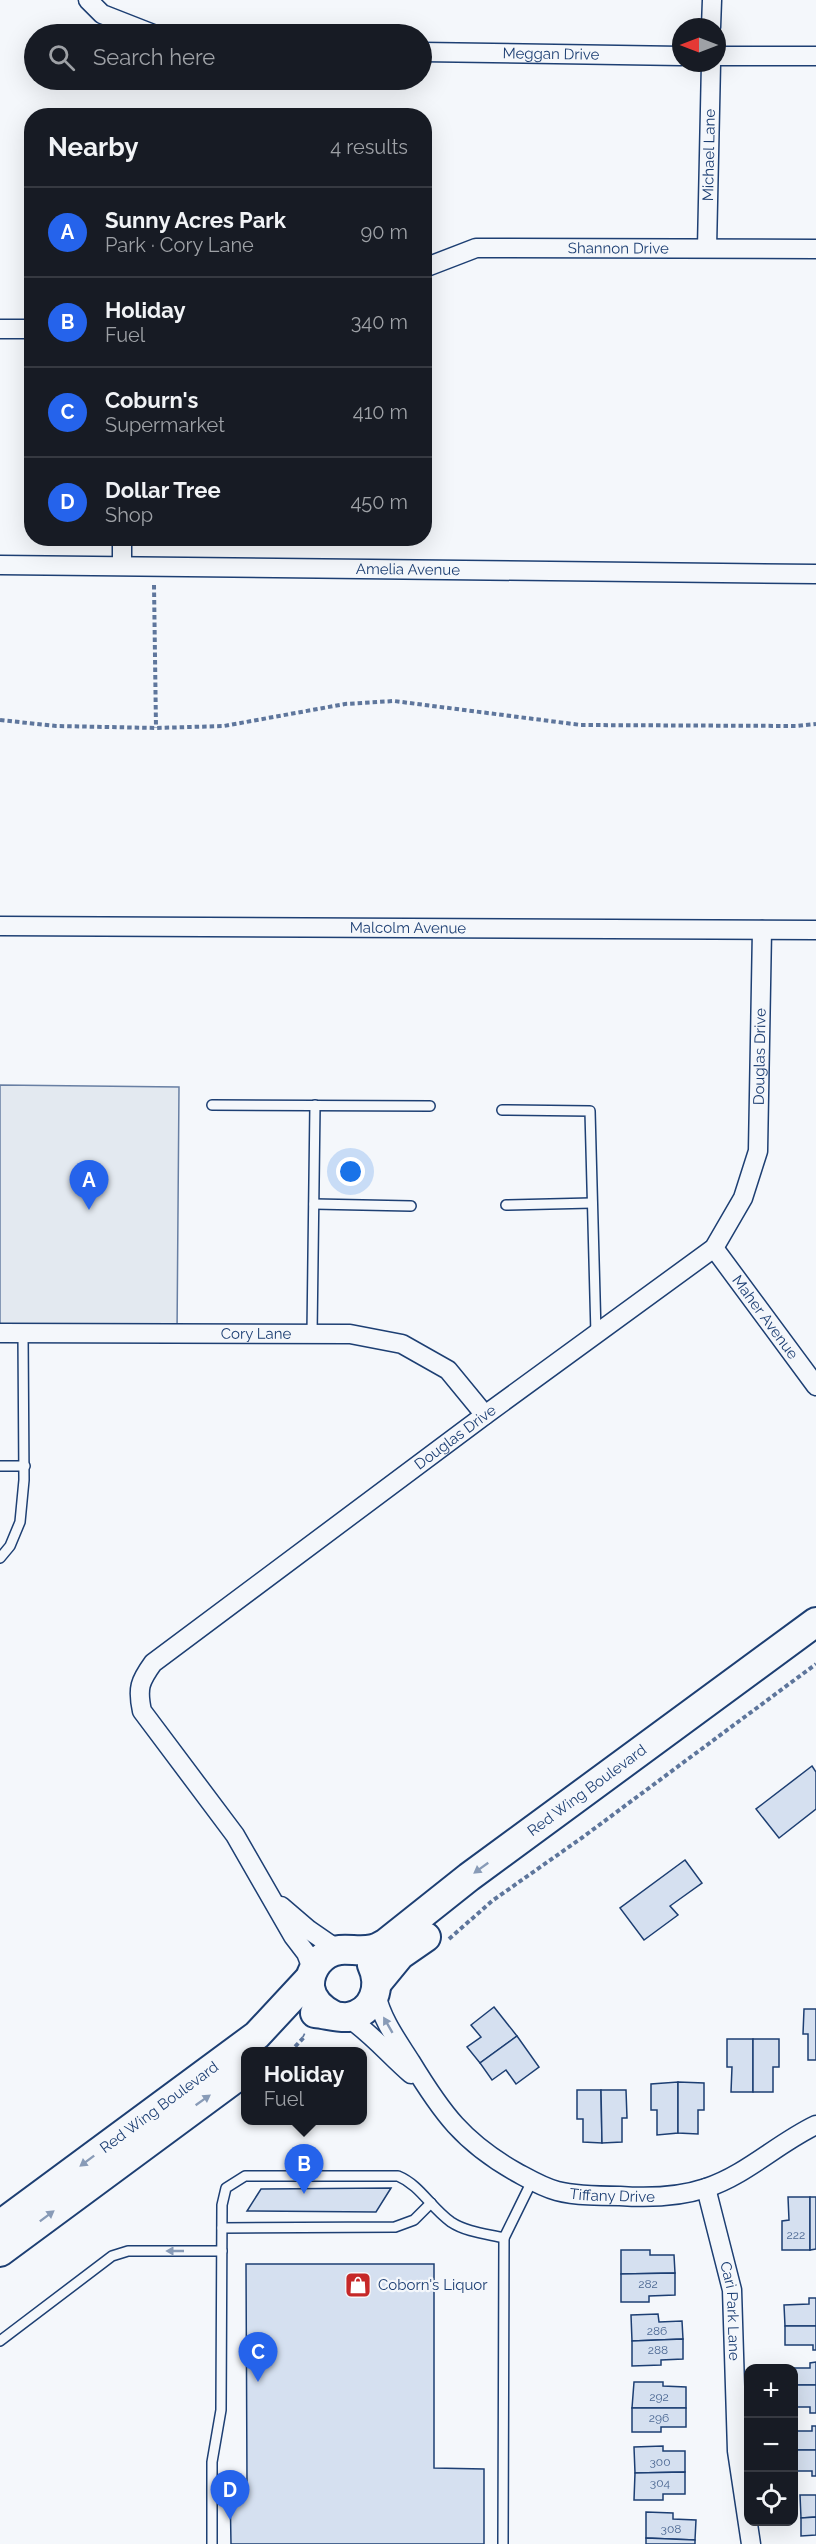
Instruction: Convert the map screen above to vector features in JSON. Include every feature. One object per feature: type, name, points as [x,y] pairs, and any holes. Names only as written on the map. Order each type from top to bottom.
[{"type":"main road","name":"Red Wing Boulevard","points":[[0,2225],[257,2035],[277,2017],[323,1957],[346,1951],[375,1949],[386,1943],[469,1877],[816,1622]]},
{"type":"main road","name":"Red Wing Boulevard","points":[[340,2016],[362,2012],[400,1955],[426,1937],[454,1912],[816,1640]]},
{"type":"main road","points":[[346,1951],[371,1963],[377,1988]]},
{"type":"main road","points":[[311,1975],[310,1990],[315,2001],[322,2010],[340,2016]]},
{"type":"main road","points":[[268,2047],[297,2017],[306,2013],[340,2016]]},
{"type":"main road","name":"Red Wing Boulevard","points":[[0,2252],[241,2073]]},
{"type":"street","points":[[88,0],[102,14],[128,24]]},
{"type":"street","points":[[711,18],[712,0]]},
{"type":"street","name":"Meggan Drive","points":[[432,52],[672,56]]},
{"type":"street","points":[[726,56],[816,57]]},
{"type":"street","name":"Michael Lane","points":[[707,248],[711,72]]},
{"type":"street","name":"Shannon Drive","points":[[432,265],[476,248],[816,249]]},
{"type":"street","points":[[0,329],[24,329]]},
{"type":"street","points":[[122,546],[122,565]]},
{"type":"street","name":"Amelia Avenue","points":[[0,565],[816,574]]},
{"type":"street","name":"Malcolm Avenue","points":[[0,926],[816,930]]},
{"type":"street","name":"Douglas Drive","points":[[311,1975],[306,1953],[292,1936],[235,1835],[142,1711],[138,1694],[142,1679],[153,1663],[485,1415],[714,1248],[743,1198],[758,1151],[762,930]]},
{"type":"street","name":"Maher Avenue","points":[[714,1248],[816,1386]]},
{"type":"street","name":"Cory Lane","points":[[0,1333],[351,1334],[402,1344],[448,1370],[485,1415]]},
{"type":"street","name":"Douglas Drive","points":[[268,1892],[309,1930],[346,1951]]},
{"type":"street","points":[[377,1988],[385,2022],[427,2090]]},
{"type":"street","points":[[340,2016],[366,2030],[427,2090]]},
{"type":"street","name":"Tiffany Drive","points":[[427,2090],[453,2124],[477,2148],[532,2181],[558,2191],[640,2197],[670,2195],[706,2188],[744,2169],[801,2132],[816,2125]]},
{"type":"street","name":"Cari Park Lane","points":[[706,2188],[732,2290],[737,2451],[751,2544]]},
{"type":"lane","points":[[212,1105],[430,1106]]},
{"type":"lane","points":[[312,1334],[315,1105]]},
{"type":"lane","points":[[502,1110],[590,1111],[596,1334]]},
{"type":"lane","points":[[506,1205],[592,1203]]},
{"type":"lane","points":[[314,1204],[411,1206]]},
{"type":"lane","points":[[0,1558],[10,1546],[20,1522],[25,1466],[23,1334]]},
{"type":"lane","points":[[0,1466],[25,1466]]},
{"type":"lane","points":[[212,2544],[212,2462],[221,2410],[222,2205],[226,2188],[245,2176],[398,2176],[409,2181],[452,2223],[504,2238]]},
{"type":"lane","points":[[503,2544],[504,2238],[532,2181]]},
{"type":"lane","points":[[222,2228],[395,2228],[414,2220],[431,2203]]},
{"type":"lane","points":[[0,2341],[112,2256],[128,2252],[222,2252]]},
{"type":"path","points":[[153,565],[156,728]]},
{"type":"path","points":[[0,720],[56,726],[156,728],[224,726],[345,704],[394,701],[580,725],[761,727],[816,724]]},
{"type":"path","points":[[448,1940],[492,1901],[583,1837],[816,1664]]},
{"type":"shaded area","points":[[0,1085],[179,1087],[177,1335],[0,1333]]},
{"type":"building","points":[[812,1766],[816,1772],[816,1809],[779,1838],[756,1809]]},
{"type":"building","points":[[685,1860],[702,1883],[670,1906],[678,1915],[644,1940],[620,1908]]},
{"type":"building","points":[[494,2007],[517,2036],[480,2063],[467,2047],[481,2037],[471,2025]]},
{"type":"building","points":[[804,2009],[816,2009],[816,2060],[808,2060],[808,2034],[803,2034]]},
{"type":"building","points":[[517,2036],[539,2067],[516,2084],[506,2070],[492,2080],[480,2063]]},
{"type":"building","points":[[727,2039],[753,2039],[753,2092],[731,2092],[732,2067],[727,2067]]},
{"type":"building","points":[[753,2039],[779,2039],[779,2067],[773,2067],[773,2092],[753,2092]]},
{"type":"building","points":[[678,2082],[678,2133],[657,2135],[657,2110],[651,2110],[651,2084]]},
{"type":"building","points":[[678,2082],[704,2083],[704,2110],[698,2110],[698,2134],[678,2133]]},
{"type":"building","points":[[577,2090],[601,2090],[602,2143],[583,2142],[583,2119],[577,2119]]},
{"type":"building","points":[[601,2090],[626,2090],[627,2118],[622,2118],[622,2142],[602,2143]]},
{"type":"building","points":[[391,2188],[376,2212],[247,2211],[261,2189]]},
{"type":"building","points":[[788,2197],[810,2197],[810,2250],[782,2250],[782,2221],[789,2220]]},
{"type":"building","points":[[810,2197],[816,2197],[816,2249],[810,2250]]},
{"type":"building","points":[[621,2250],[650,2250],[650,2255],[674,2255],[675,2273],[621,2274]]},
{"type":"building","points":[[246,2264],[434,2264],[434,2468],[484,2469],[484,2544],[231,2544],[230,2487],[236,2480],[247,2481]]},
{"type":"building","points":[[675,2273],[675,2295],[649,2296],[649,2302],[621,2302],[621,2274]]},
{"type":"building","points":[[809,2298],[816,2298],[816,2326],[785,2326],[784,2305],[809,2304]]},
{"type":"building","points":[[658,2314],[659,2322],[682,2321],[683,2339],[632,2341],[631,2315]]},
{"type":"building","points":[[785,2326],[816,2326],[816,2350],[813,2350],[813,2345],[785,2345]]},
{"type":"building","points":[[683,2339],[683,2359],[661,2360],[661,2365],[632,2366],[632,2341]]},
{"type":"building","points":[[816,2362],[816,2385],[798,2385],[798,2368],[810,2368],[810,2363]]},
{"type":"building","points":[[634,2382],[663,2382],[663,2386],[686,2387],[686,2408],[632,2408]]},
{"type":"building","points":[[798,2385],[816,2385],[816,2413],[810,2413],[810,2407],[798,2407]]},
{"type":"building","points":[[632,2408],[686,2408],[686,2427],[661,2427],[661,2432],[632,2432]]},
{"type":"building","points":[[812,2426],[816,2426],[816,2450],[798,2450],[798,2431],[812,2431]]},
{"type":"building","points":[[663,2446],[663,2451],[685,2451],[685,2472],[635,2473],[634,2447]]},
{"type":"building","points":[[798,2450],[816,2450],[816,2476],[812,2476],[812,2471],[798,2471]]},
{"type":"building","points":[[685,2472],[685,2494],[663,2494],[663,2500],[634,2500],[635,2473]]},
{"type":"building","points":[[800,2495],[816,2495],[816,2517],[801,2518]]},
{"type":"building","points":[[646,2512],[673,2513],[673,2519],[696,2520],[695,2540],[646,2538]]},
{"type":"building","points":[[816,2517],[816,2535],[801,2536],[801,2518]]},
{"type":"building","points":[[646,2538],[695,2540],[695,2544],[646,2544]]},
{"type":"place","name":"Sunny Acres Park","points":[[89,1210]]},
{"type":"place","name":"Holiday","points":[[304,2194]]},
{"type":"place","name":"Coborn's Liquor","points":[[358,2285]]},
{"type":"place","name":"Coburn's","points":[[258,2382]]},
{"type":"place","name":"Dollar Tree","points":[[230,2520]]}]
